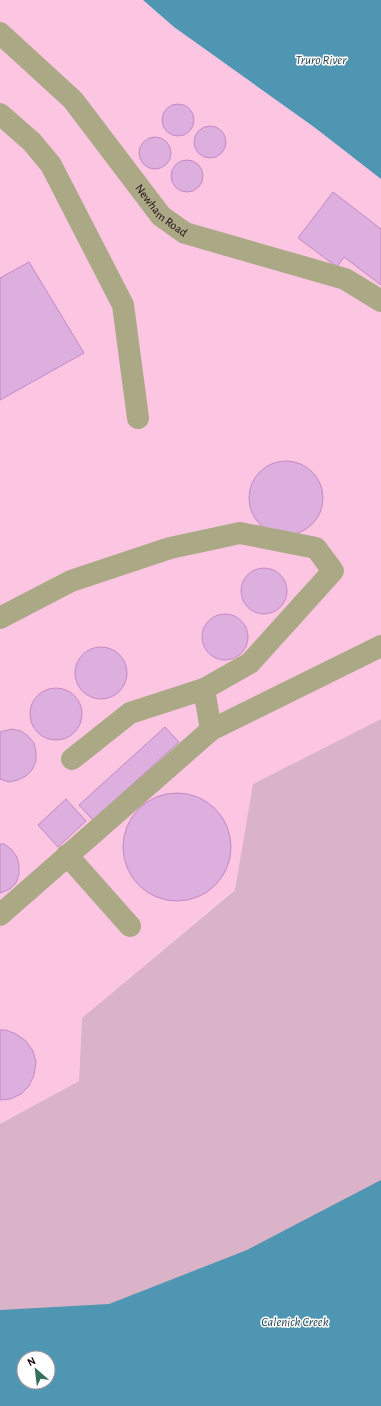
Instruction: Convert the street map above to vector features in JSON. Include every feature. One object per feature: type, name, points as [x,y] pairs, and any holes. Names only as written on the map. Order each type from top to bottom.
[{"type":"street","name":"Newham Road","points":[[0,33],[73,100],[161,216],[185,233],[345,279],[381,301]]},
{"type":"street","points":[[0,114],[32,142],[51,165],[123,305],[138,418]]},
{"type":"street","points":[[0,618],[71,582],[170,548],[240,532],[316,548],[333,571],[250,663],[204,689],[130,713],[72,759]]},
{"type":"street","points":[[0,915],[212,730],[381,646]]},
{"type":"street","points":[[204,689],[212,730]]},
{"type":"street","points":[[67,856],[130,926]]},
{"type":"shaded area","points":[[0,0],[143,0],[174,27],[314,127],[381,179],[381,719],[254,784],[235,889],[82,1018],[79,1081],[0,1124]]},
{"type":"shaded area","points":[[381,719],[381,1236],[56,1381],[56,1350],[16,1350],[16,1390],[36,1390],[0,1406],[0,1124],[79,1081],[82,1018],[235,890],[253,784]]},
{"type":"water","name":"Truro River","points":[[143,0],[381,0],[381,179],[314,127],[174,27]]},
{"type":"water","name":"Calenick Creek","points":[[381,1180],[381,1406],[0,1406],[0,1310],[109,1304],[247,1250]]},
{"type":"building","points":[[175,104],[181,104],[190,108],[194,120],[190,132],[181,136],[175,136],[166,132],[162,123],[162,117],[166,108]]},
{"type":"building","points":[[207,126],[213,126],[222,130],[226,142],[222,154],[213,158],[207,158],[198,154],[194,145],[194,139],[198,130]]},
{"type":"building","points":[[152,137],[158,137],[167,141],[171,153],[167,165],[158,169],[152,169],[143,165],[139,156],[139,150],[143,141]]},
{"type":"building","points":[[184,160],[190,160],[199,164],[203,176],[199,188],[190,192],[184,192],[175,188],[171,179],[171,173],[175,164]]},
{"type":"building","points":[[333,192],[381,229],[381,285],[344,257],[337,267],[298,238]]},
{"type":"building","points":[[29,262],[84,353],[0,400],[0,278]]},
{"type":"building","points":[[286,461],[307,467],[317,477],[323,498],[317,519],[307,529],[286,535],[265,529],[255,519],[249,498],[255,477],[265,467]]},
{"type":"building","points":[[264,568],[277,572],[283,578],[287,591],[283,604],[277,610],[264,614],[251,610],[245,604],[241,591],[245,578],[251,572]]},
{"type":"building","points":[[225,614],[238,618],[244,624],[248,637],[244,650],[238,656],[225,660],[212,656],[206,650],[202,637],[206,624],[212,618]]},
{"type":"building","points":[[101,647],[115,651],[123,659],[127,673],[123,687],[115,695],[101,699],[87,695],[79,687],[75,673],[79,659],[87,651]]},
{"type":"building","points":[[56,688],[70,692],[78,700],[82,714],[78,728],[70,736],[56,740],[42,736],[34,728],[30,714],[34,700],[42,692]]},
{"type":"building","points":[[165,727],[179,742],[93,820],[79,805]]},
{"type":"building","points":[[12,729],[21,731],[34,743],[36,761],[32,770],[26,776],[9,782],[0,779],[0,732]]},
{"type":"building","points":[[177,793],[198,797],[215,809],[227,826],[231,847],[227,868],[215,885],[198,897],[177,901],[156,897],[139,885],[127,868],[123,847],[127,826],[139,809],[156,797]]},
{"type":"building","points":[[66,799],[86,821],[58,847],[38,825]]},
{"type":"building","points":[[0,844],[4,844],[11,849],[17,857],[19,874],[16,883],[10,889],[0,893]]},
{"type":"building","points":[[0,1030],[6,1030],[16,1034],[26,1041],[33,1051],[36,1062],[34,1075],[29,1086],[21,1094],[10,1099],[0,1100]]}]
